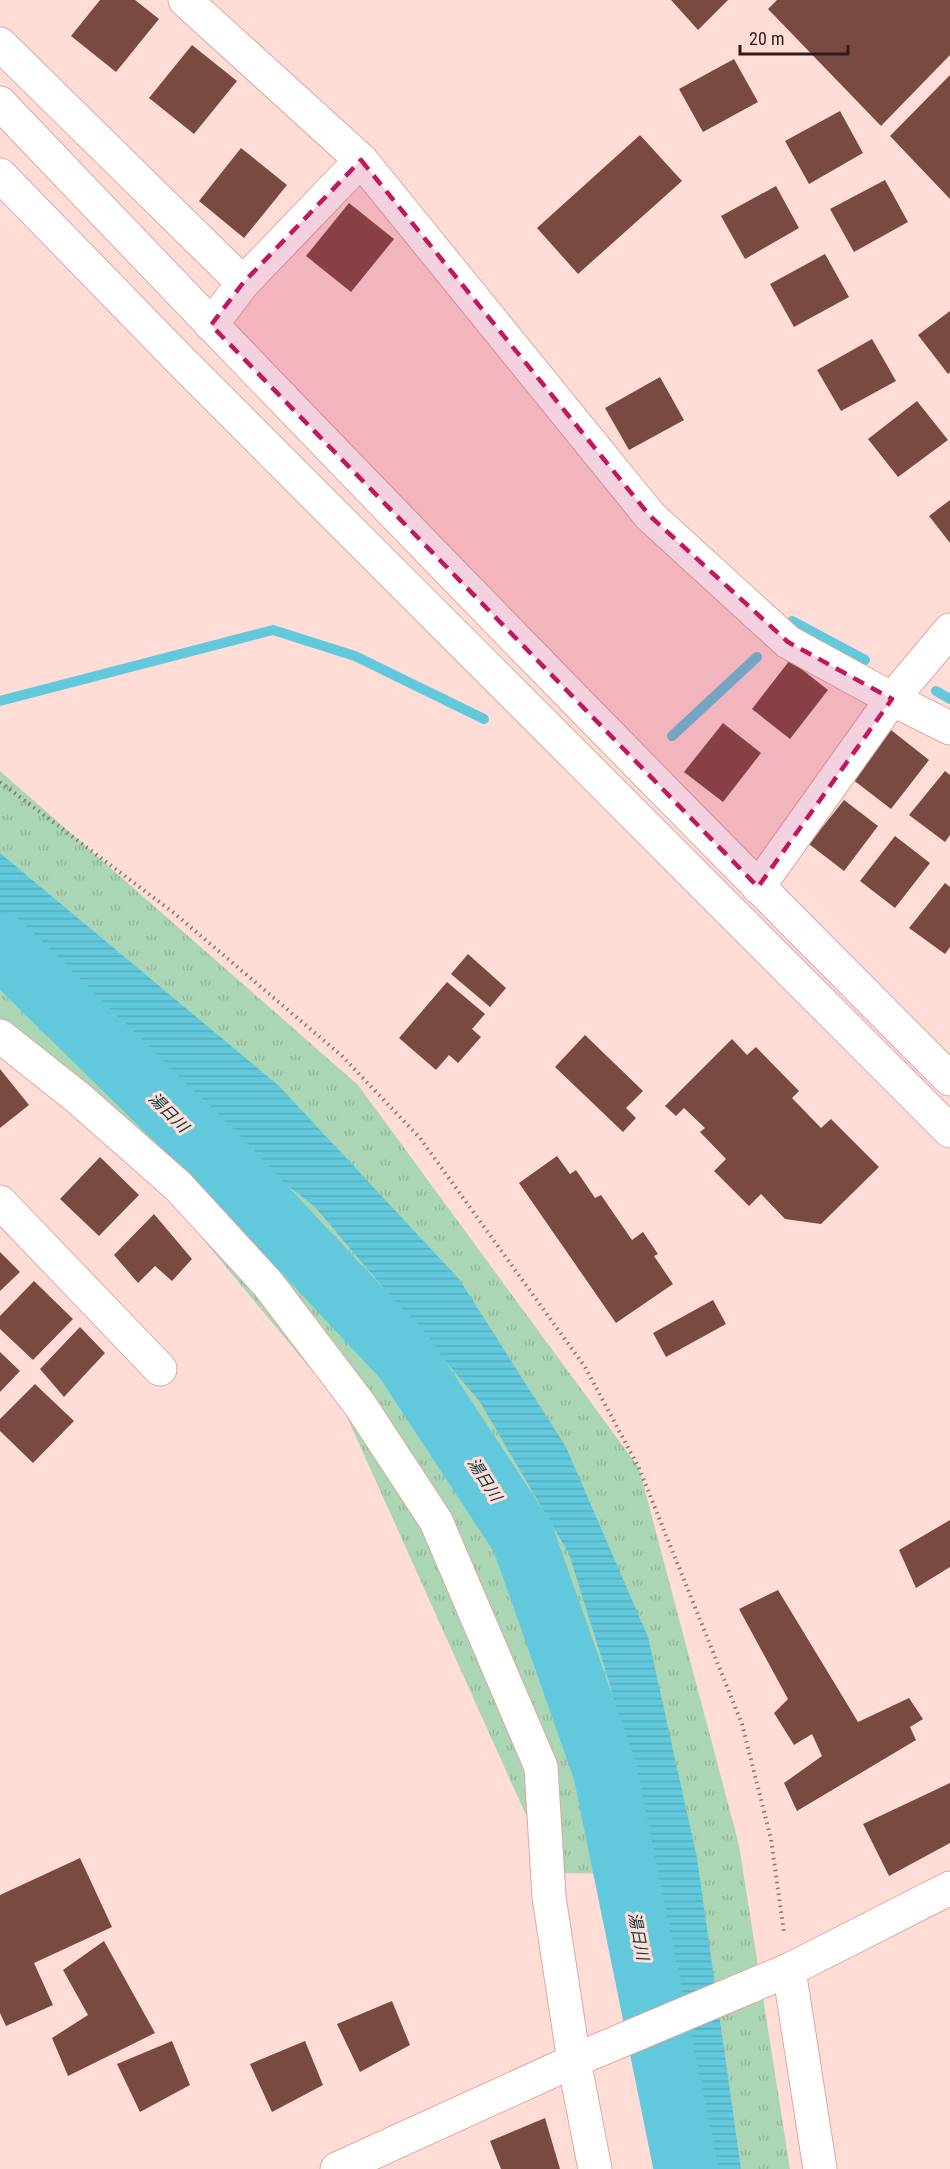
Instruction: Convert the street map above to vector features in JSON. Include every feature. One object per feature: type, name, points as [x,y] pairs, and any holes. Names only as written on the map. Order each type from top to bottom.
[{"type":"street","points":[[185,0],[360,160],[650,516],[788,642],[950,728]]},
{"type":"street","points":[[0,44],[243,283]]},
{"type":"street","points":[[0,103],[211,325],[758,887],[950,1079]]},
{"type":"street","points":[[211,325],[243,283],[360,160]]},
{"type":"street","points":[[0,175],[188,368],[950,1131]]},
{"type":"street","points":[[758,887],[892,699],[950,630]]},
{"type":"street","points":[[0,1036],[77,1097],[177,1186],[268,1284],[360,1405],[436,1521],[541,1767],[549,1897],[580,2058],[595,2169]]},
{"type":"street","points":[[0,1202],[160,1369]]},
{"type":"street","points":[[337,2169],[580,2058],[784,1972],[950,1888]]},
{"type":"street","points":[[784,1972],[820,2169]]},
{"type":"path","points":[[0,782],[174,912],[342,1056],[420,1138],[585,1367],[639,1467],[742,1724],[771,1839],[784,1972]]},
{"type":"highlighted area","points":[[361,160],[650,516],[788,642],[892,699],[758,887],[211,325],[243,283]]},
{"type":"green space","points":[[0,771],[358,1085],[639,1468],[739,1845],[790,2169],[671,2169],[672,2154],[634,1945],[626,1874],[552,1873],[343,1408],[119,1138],[0,1039]]},
{"type":"water","points":[[0,853],[279,1086],[459,1279],[566,1447],[648,1637],[697,1858],[741,2169],[674,2169],[641,1950],[611,1688],[569,1554],[480,1402],[315,1207],[182,1104],[0,951]]},
{"type":"building","points":[[100,0],[135,0],[159,19],[116,72],[71,36]]},
{"type":"building","points":[[671,0],[728,0],[698,30]]},
{"type":"building","points":[[777,0],[950,0],[950,55],[881,126],[768,9]]},
{"type":"building","points":[[192,45],[237,81],[194,134],[149,98]]},
{"type":"building","points":[[734,59],[758,102],[703,132],[679,89]]},
{"type":"building","points":[[950,75],[950,199],[890,136]]},
{"type":"building","points":[[840,111],[863,153],[809,184],[785,141]]},
{"type":"building","points":[[640,135],[682,181],[578,274],[537,228]]},
{"type":"building","points":[[241,148],[287,185],[244,238],[199,201]]},
{"type":"building","points":[[885,180],[908,222],[854,252],[830,209]]},
{"type":"building","points":[[776,186],[799,228],[745,259],[721,216]]},
{"type":"building","points":[[349,203],[394,239],[351,292],[306,256]]},
{"type":"building","points":[[825,254],[849,297],[794,327],[770,284]]},
{"type":"building","points":[[950,311],[950,372],[948,374],[918,335]]},
{"type":"building","points":[[872,339],[896,381],[841,411],[817,370]]},
{"type":"building","points":[[660,377],[684,420],[629,450],[605,408]]},
{"type":"building","points":[[917,401],[948,440],[898,477],[868,439]]},
{"type":"building","points":[[950,500],[950,543],[929,516]]},
{"type":"building","points":[[790,660],[828,690],[790,739],[752,709]]},
{"type":"building","points":[[723,723],[761,753],[723,802],[684,772]]},
{"type":"building","points":[[891,730],[929,760],[891,809],[852,779]]},
{"type":"building","points":[[945,771],[950,775],[950,835],[945,842],[909,815]]},
{"type":"building","points":[[844,800],[878,826],[844,871],[809,844]]},
{"type":"building","points":[[895,836],[930,863],[895,908],[860,881]]},
{"type":"building","points":[[945,883],[950,887],[950,947],[945,954],[909,928]]},
{"type":"building","points":[[468,954],[506,988],[490,1007],[451,974]]},
{"type":"building","points":[[447,982],[485,1014],[472,1029],[481,1037],[458,1063],[449,1055],[436,1070],[399,1038]]},
{"type":"building","points":[[585,1035],[643,1091],[626,1108],[636,1118],[623,1132],[555,1067]]},
{"type":"building","points":[[732,1039],[747,1055],[756,1047],[799,1091],[792,1098],[821,1128],[831,1119],[879,1167],[821,1224],[785,1219],[761,1194],[749,1206],[714,1171],[726,1159],[700,1132],[705,1128],[684,1108],[676,1116],[665,1106]]},
{"type":"building","points":[[0,1069],[29,1105],[0,1128]]},
{"type":"building","points":[[557,1156],[570,1174],[576,1170],[595,1198],[601,1195],[632,1240],[643,1232],[658,1254],[654,1256],[673,1284],[616,1323],[519,1183]]},
{"type":"building","points":[[100,1157],[139,1195],[99,1236],[60,1199]]},
{"type":"building","points":[[154,1214],[192,1259],[172,1281],[155,1266],[138,1283],[114,1255]]},
{"type":"building","points":[[0,1252],[20,1272],[0,1291]]},
{"type":"building","points":[[34,1281],[73,1319],[33,1360],[0,1329],[0,1316]]},
{"type":"building","points":[[713,1300],[726,1324],[666,1357],[653,1333]]},
{"type":"building","points":[[80,1327],[105,1353],[64,1397],[40,1369]]},
{"type":"building","points":[[0,1352],[20,1371],[0,1392]]},
{"type":"building","points":[[35,1384],[74,1421],[33,1463],[0,1431],[0,1419]]},
{"type":"building","points":[[950,1520],[950,1567],[916,1588],[899,1550]]},
{"type":"building","points":[[778,1590],[858,1722],[909,1698],[923,1719],[910,1727],[916,1740],[797,1811],[784,1783],[822,1756],[812,1734],[794,1745],[774,1713],[788,1699],[739,1609]]},
{"type":"building","points":[[950,1783],[950,1843],[889,1876],[863,1824]]},
{"type":"building","points":[[80,1858],[112,1927],[34,1963],[53,2005],[6,2026],[0,2013],[0,1895]]},
{"type":"building","points":[[104,1941],[155,2033],[68,2076],[52,2038],[88,2015],[63,1970]]},
{"type":"building","points":[[392,2001],[410,2045],[360,2072],[337,2024]]},
{"type":"building","points":[[172,2041],[190,2085],[140,2112],[117,2064]]},
{"type":"building","points":[[305,2041],[323,2085],[272,2112],[250,2064]]},
{"type":"building","points":[[545,2118],[560,2169],[501,2169],[490,2141]]},
{"type":"waterway","points":[[792,621],[865,660]]},
{"type":"waterway","points":[[0,701],[273,630],[355,656],[484,719]]},
{"type":"waterway","points":[[672,736],[757,657]]},
{"type":"waterway","points":[[936,691],[950,699]]},
{"type":"waterway","name":"湯日川","points":[[0,945],[225,1166],[405,1358],[523,1538],[605,1771],[686,2169]]}]
